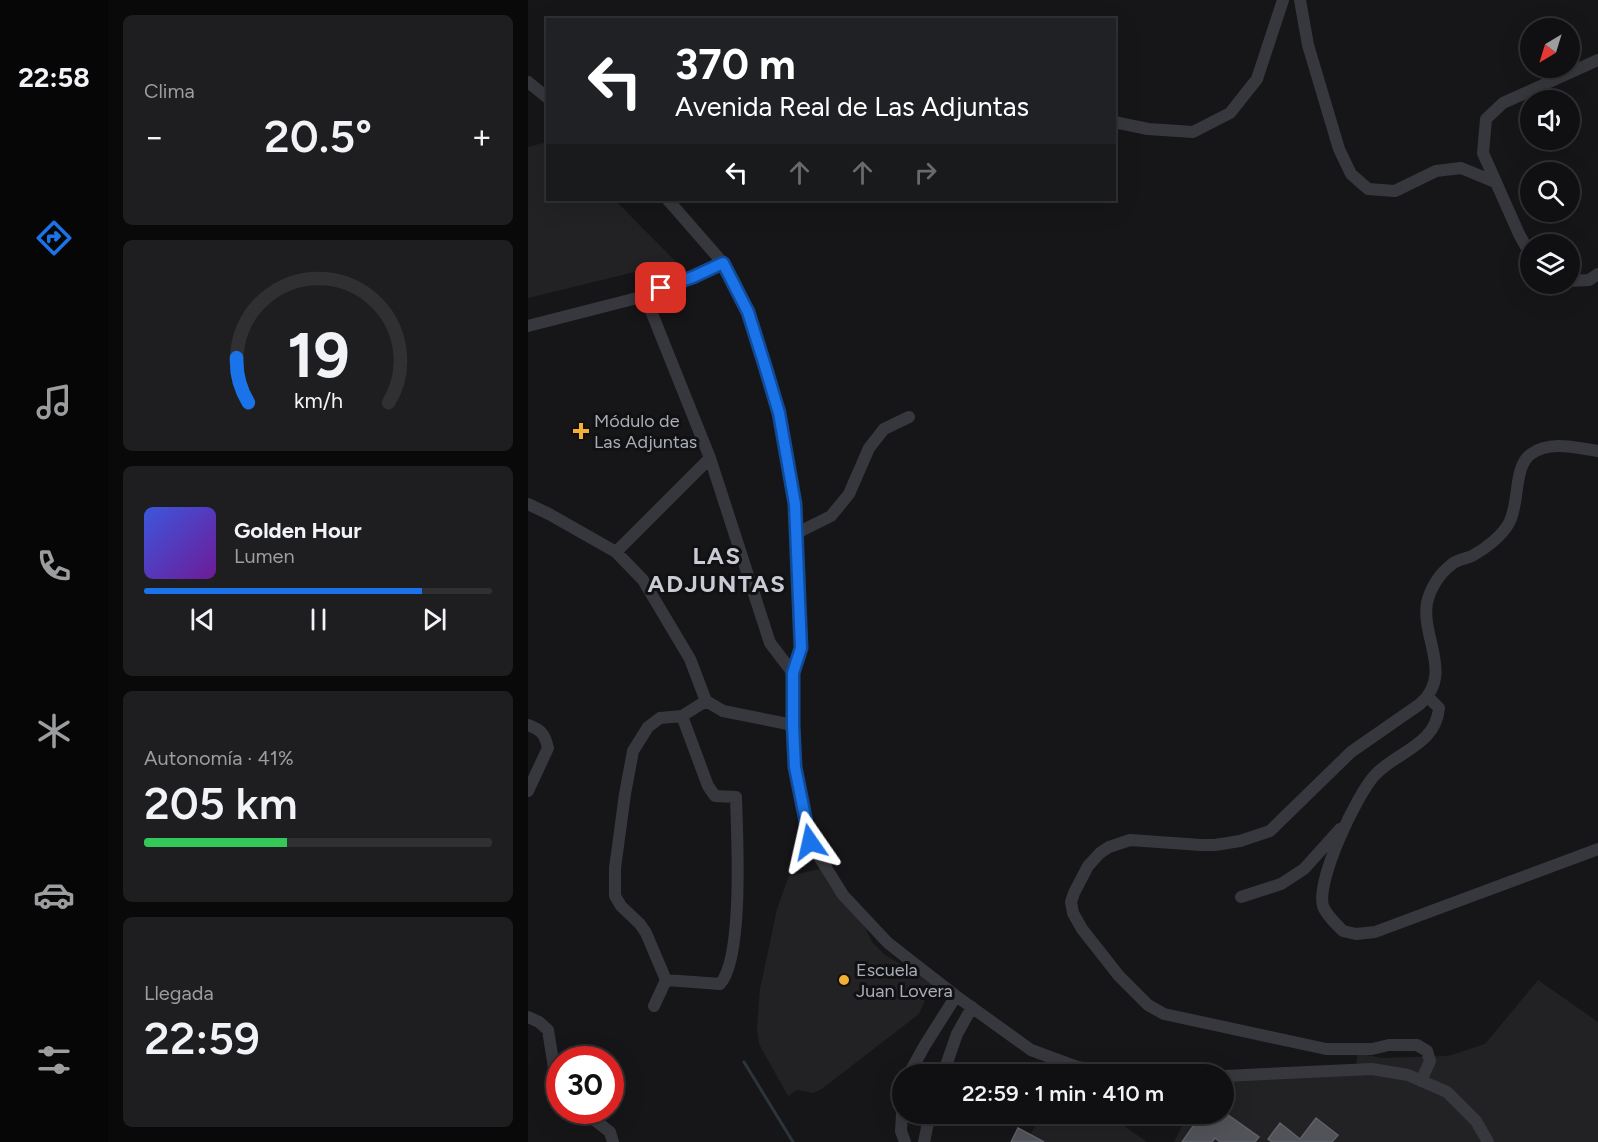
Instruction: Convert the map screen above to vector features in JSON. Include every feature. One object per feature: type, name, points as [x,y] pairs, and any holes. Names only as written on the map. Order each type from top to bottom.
[{"type":"street","points":[[1116,122],[1148,129],[1193,132],[1230,113],[1257,79],[1283,0]]},
{"type":"street","points":[[1300,0],[1311,55],[1340,150],[1351,174],[1368,189],[1377,190],[1395,190],[1436,171],[1461,168],[1496,182]]},
{"type":"street","points":[[1520,236],[1484,153],[1486,118],[1503,103],[1598,60]]},
{"type":"street","points":[[528,82],[546,96]]},
{"type":"street","points":[[669,201],[723,263],[748,312],[779,413],[795,504],[797,533],[801,648],[793,673],[795,767],[810,842],[843,895],[888,943],[1031,1050],[1069,1064]]},
{"type":"street","points":[[528,326],[645,296],[723,263]]},
{"type":"street","points":[[1580,280],[1589,280],[1598,274]]},
{"type":"street","points":[[645,296],[710,458],[770,643],[793,673]]},
{"type":"street","points":[[797,533],[831,516],[849,494],[869,448],[884,429],[909,417]]},
{"type":"street","points":[[1421,1081],[1430,1061],[1427,1051],[1417,1045],[1389,1045],[1372,1049],[1326,1049],[1164,1014],[1148,1005],[1119,976],[1082,929],[1073,913],[1071,902],[1088,866],[1100,853],[1118,843],[1131,840],[1215,845],[1240,841],[1270,831],[1351,752],[1428,697],[1434,683],[1435,669],[1427,603],[1435,583],[1452,563],[1476,554],[1504,530],[1510,521],[1522,465],[1528,456],[1548,446],[1598,451]]},
{"type":"street","points":[[616,552],[710,458]]},
{"type":"street","points":[[528,504],[616,552],[643,580],[690,659],[706,701],[723,711],[793,725]]},
{"type":"street","points":[[1428,697],[1439,708],[1438,720],[1427,737],[1376,773],[1360,793],[1332,856],[1324,887],[1323,906],[1342,932],[1356,934],[1375,932],[1598,849]]},
{"type":"street","points":[[654,1006],[666,980],[640,924],[615,897],[615,868],[633,751],[648,726],[660,718],[682,716],[706,701]]},
{"type":"street","points":[[666,980],[720,984],[726,978],[738,900],[736,797],[715,796],[708,786],[682,716]]},
{"type":"street","points":[[528,725],[538,728],[544,734],[549,748],[528,791]]},
{"type":"street","points":[[1241,897],[1281,884],[1305,869],[1349,819]]},
{"type":"street","points":[[915,1064],[956,996]]},
{"type":"street","points":[[946,1064],[957,1034],[972,1007]]},
{"type":"street","points":[[528,1017],[539,1022],[548,1030],[551,1046]]},
{"type":"street","points":[[1234,1076],[1372,1069],[1408,1075],[1447,1092],[1476,1121],[1488,1142]]},
{"type":"street","points":[[600,1124],[610,1132],[613,1142]]},
{"type":"street","points":[[901,1124],[903,1141]]},
{"type":"street","points":[[924,1142],[928,1124]]},
{"type":"shaded area","points":[[546,142],[546,201],[616,201],[676,262],[528,298],[528,147]]},
{"type":"shaded area","name":"Escuela Juan Lovera","points":[[820,869],[828,883],[862,921],[872,942],[885,955],[932,984],[919,1014],[823,1088],[814,1093],[797,1090],[788,1096],[759,1044],[757,1027],[760,989],[777,909],[789,876]]},
{"type":"shaded area","points":[[1538,980],[1598,1022],[1598,1142],[1174,1142],[1183,1124],[1234,1124],[1234,1074],[1356,1071],[1357,1053],[1382,1058],[1448,1056],[1485,1044]]},
{"type":"shaded area","points":[[1037,1124],[1121,1124],[1147,1142],[1013,1142],[1026,1140]]},
{"type":"building","points":[[1316,1118],[1338,1135],[1332,1142],[1272,1142],[1268,1139],[1280,1123],[1300,1139]]},
{"type":"building","points":[[1234,1119],[1259,1137],[1255,1142],[1220,1142],[1215,1138],[1212,1142],[1182,1142],[1195,1124],[1234,1124]]},
{"type":"building","points":[[1018,1128],[1044,1142],[1011,1142]]},
{"type":"waterway","points":[[744,1062],[793,1142]]},
{"type":"place","name":"Módulo de Las Adjuntas","points":[[581,431]]},
{"type":"place","name":"Escuela Juan Lovera","points":[[844,980]]},
{"type":"district","name":"LAS ADJUNTAS","points":[[717,570]]},
{"type":"route","points":[[661,288],[723,263],[748,312],[779,413],[788,456],[797,533],[801,648],[793,673],[795,767],[810,842]]}]
